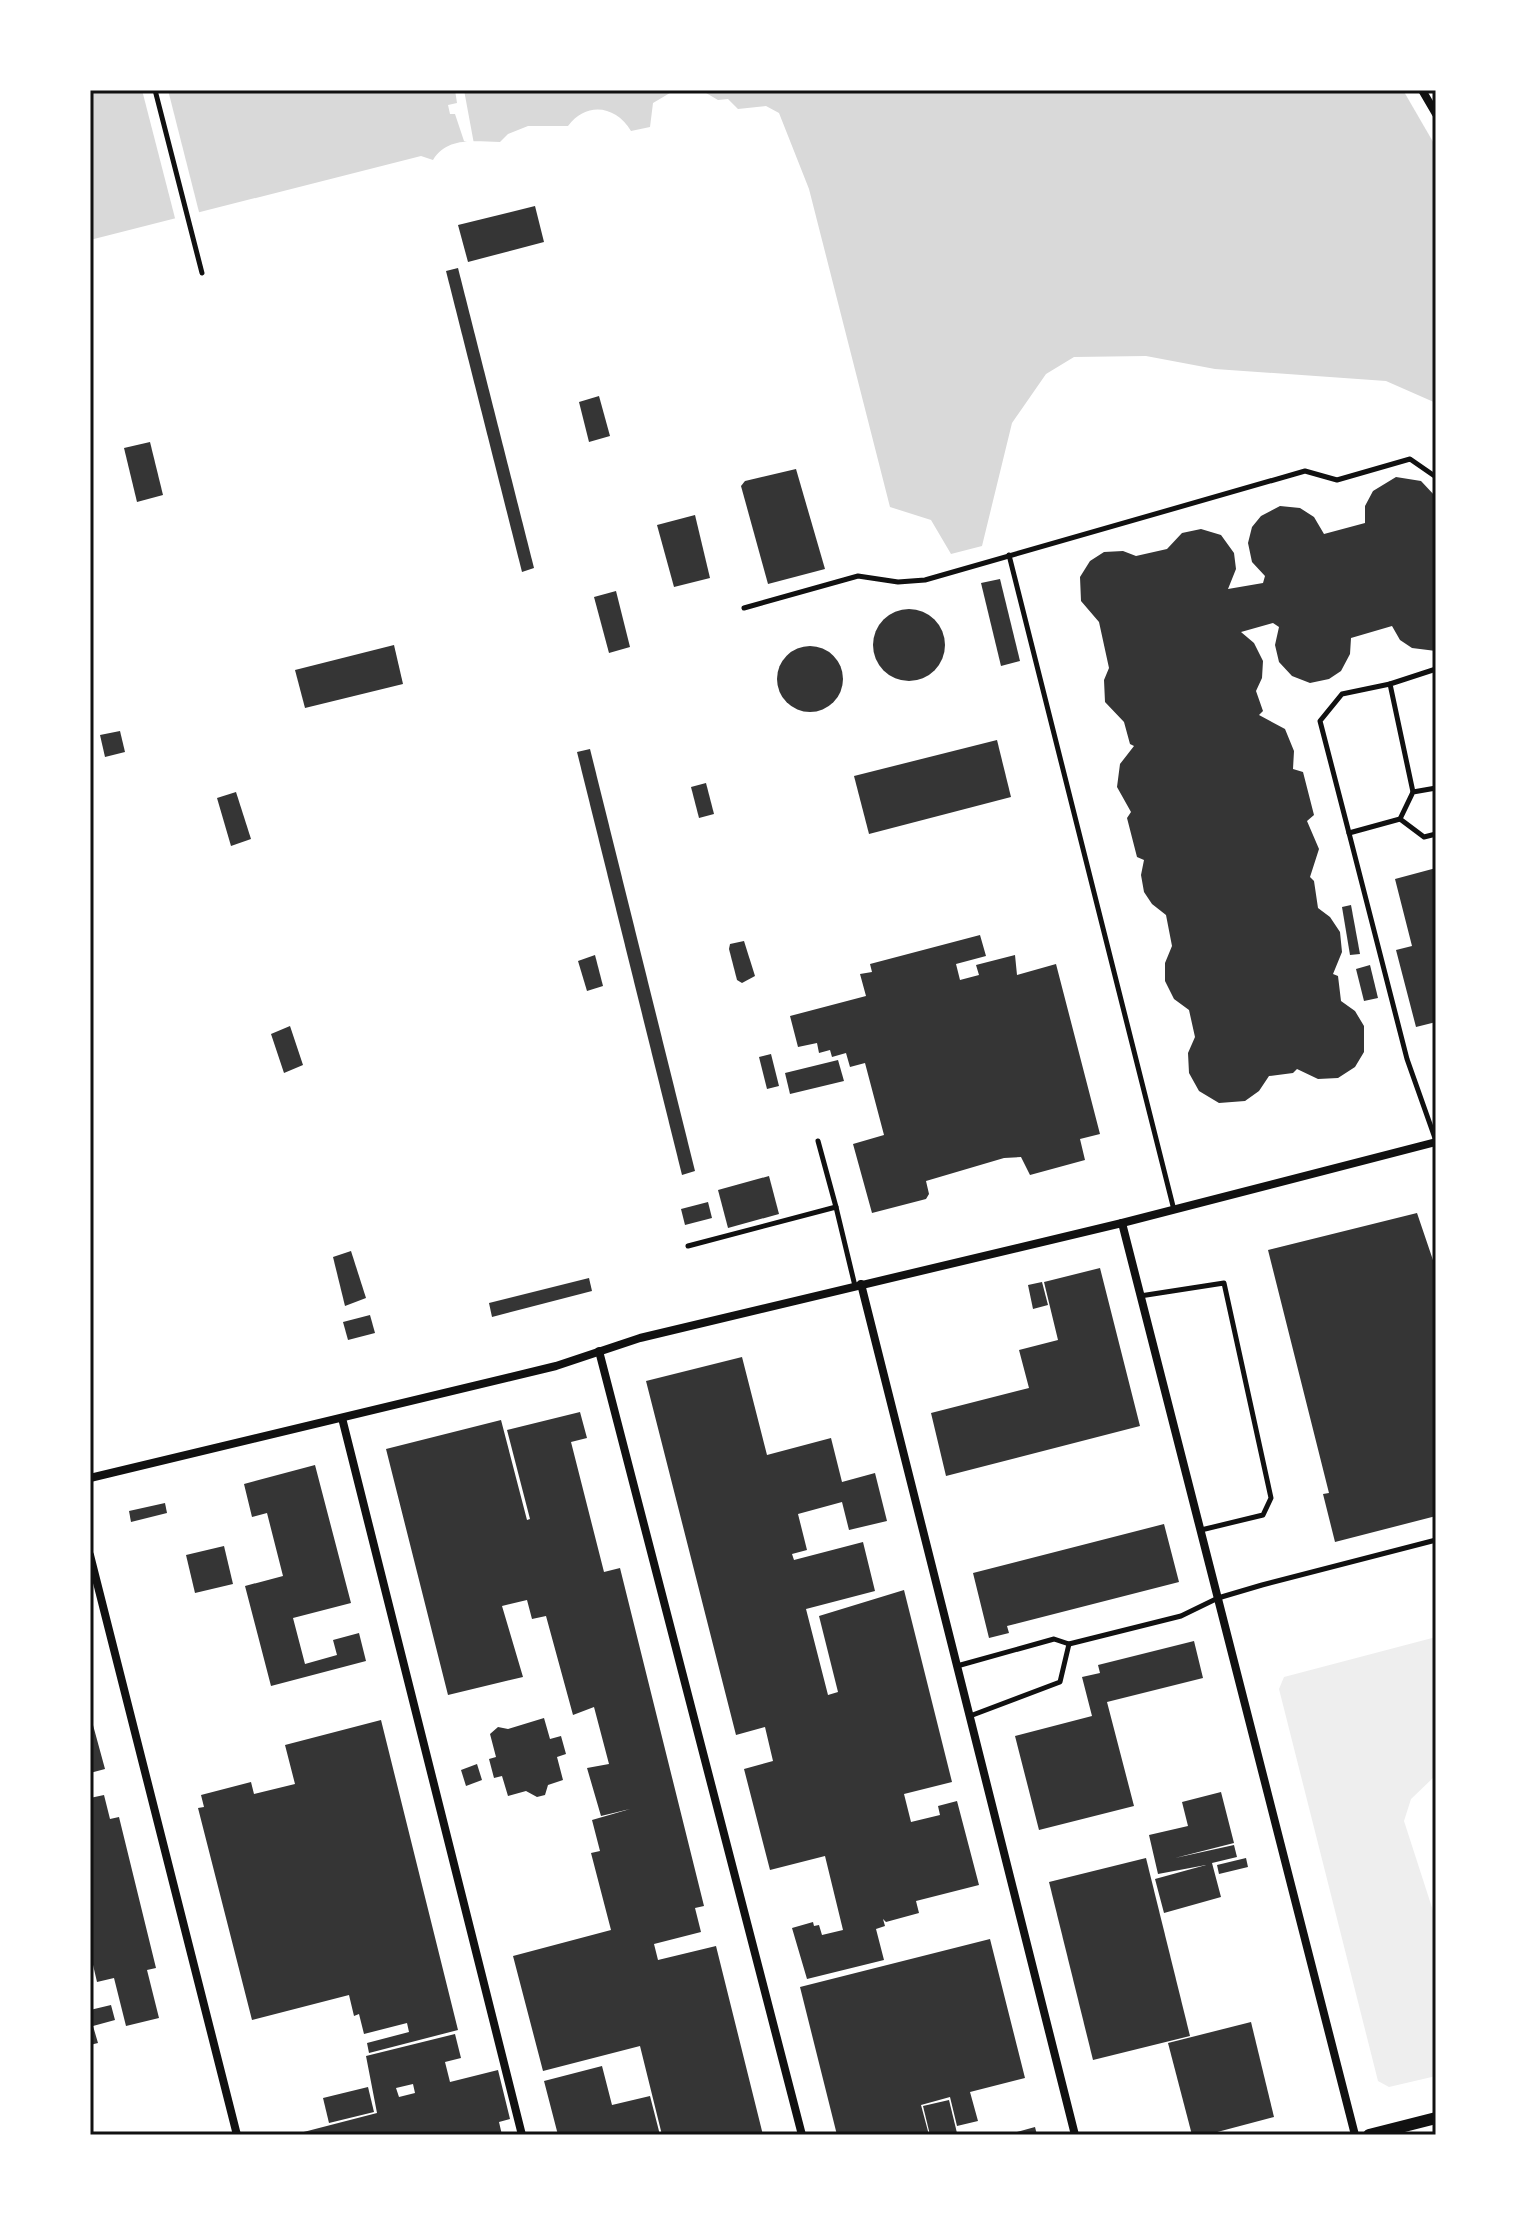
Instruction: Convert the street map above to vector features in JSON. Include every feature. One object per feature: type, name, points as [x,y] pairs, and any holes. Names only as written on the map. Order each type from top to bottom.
[{"type":"street","points":[[1422,90],[1436,114]]},
{"type":"street","points":[[90,1478],[556,1366],[599,1351],[858,1285],[1122,1223],[1436,1142]]},
{"type":"street","points":[[1122,1223],[1355,2135]]},
{"type":"street","points":[[858,1285],[1075,2135]]},
{"type":"street","points":[[599,1351],[802,2135]]},
{"type":"street","points":[[342,1418],[522,2135]]},
{"type":"street","points":[[90,1555],[237,2135]]},
{"type":"street","points":[[1369,2135],[1436,2118]]},
{"type":"lane","points":[[155,90],[202,273]]},
{"type":"lane","points":[[744,608],[858,576],[898,582],[925,580],[1305,471],[1337,480],[1410,459],[1436,477]]},
{"type":"lane","points":[[1009,555],[1174,1210]]},
{"type":"lane","points":[[1436,669],[1390,684],[1342,694],[1320,721],[1407,1059],[1436,1142]]},
{"type":"lane","points":[[1349,833],[1400,819],[1413,792],[1390,684]]},
{"type":"lane","points":[[1413,792],[1436,788]]},
{"type":"lane","points":[[1400,819],[1424,837],[1436,834]]},
{"type":"lane","points":[[818,1141],[858,1285]]},
{"type":"lane","points":[[688,1246],[836,1207]]},
{"type":"lane","points":[[1140,1296],[1224,1283],[1271,1498],[1263,1515],[1200,1530]]},
{"type":"lane","points":[[957,1666],[1054,1639],[1069,1644],[1181,1616],[1218,1598],[1436,1540]]},
{"type":"lane","points":[[969,1716],[1060,1682],[1069,1644]]},
{"type":"shaded area","points":[[90,90],[675,90],[653,103],[650,127],[631,131],[618,116],[592,110],[568,126],[528,126],[508,134],[500,142],[454,144],[439,152],[433,160],[421,156],[90,240]]},
{"type":"shaded area","points":[[701,90],[1436,90],[1436,403],[1386,381],[1215,369],[1146,356],[1074,357],[1046,374],[1012,423],[982,546],[951,554],[931,520],[890,507],[809,189],[779,113],[766,106],[738,109],[728,99],[718,100]]},
{"type":"shaded area","points":[[1436,1637],[1436,1775],[1411,1799],[1404,1821],[1436,1920],[1436,2076],[1389,2087],[1378,2081],[1279,1689],[1284,1677]]},
{"type":"pier","points":[[142,90],[168,90],[200,216],[176,222]]},
{"type":"pier","points":[[455,90],[464,90],[474,144],[464,141],[455,114],[450,114],[448,105],[457,103]]},
{"type":"pier","points":[[1403,90],[1436,90],[1436,147]]},
{"type":"building","points":[[535,206],[544,242],[468,262],[458,225]]},
{"type":"building","points":[[458,268],[534,568],[522,572],[446,271]]},
{"type":"building","points":[[599,396],[610,436],[589,442],[579,402]]},
{"type":"building","points":[[150,442],[163,495],[137,502],[124,448]]},
{"type":"building","points":[[796,469],[825,569],[768,584],[741,486],[745,481]]},
{"type":"building","points":[[1396,477],[1421,481],[1436,497],[1436,651],[1412,648],[1400,640],[1392,626],[1351,638],[1350,654],[1341,671],[1329,679],[1310,683],[1292,676],[1279,662],[1275,645],[1279,627],[1273,623],[1241,632],[1254,643],[1263,661],[1262,678],[1256,691],[1263,711],[1259,715],[1285,729],[1294,751],[1293,769],[1303,772],[1314,815],[1307,821],[1319,849],[1310,877],[1314,881],[1318,908],[1330,917],[1340,932],[1342,952],[1333,974],[1338,976],[1341,1001],[1355,1011],[1364,1026],[1364,1052],[1355,1067],[1338,1078],[1318,1079],[1297,1069],[1293,1073],[1269,1076],[1259,1091],[1245,1101],[1219,1103],[1199,1091],[1189,1073],[1188,1053],[1195,1037],[1189,1010],[1174,999],[1165,981],[1165,963],[1172,946],[1166,915],[1152,904],[1144,892],[1141,875],[1144,860],[1137,857],[1127,818],[1131,812],[1117,787],[1120,764],[1134,746],[1130,744],[1124,722],[1105,702],[1104,680],[1109,668],[1099,622],[1081,601],[1080,577],[1090,561],[1104,552],[1123,551],[1136,556],[1167,549],[1182,533],[1201,529],[1221,535],[1234,553],[1236,569],[1228,589],[1263,583],[1265,576],[1252,562],[1248,543],[1252,527],[1261,516],[1280,506],[1300,508],[1314,517],[1324,534],[1365,523],[1365,506],[1373,491]]},
{"type":"building","points":[[695,515],[710,578],[674,587],[657,525]]},
{"type":"building","points":[[1000,579],[1020,661],[1001,666],[981,583]]},
{"type":"building","points":[[616,591],[630,647],[609,653],[594,597]]},
{"type":"building","points":[[909,609],[929,615],[939,625],[945,645],[939,665],[929,675],[909,681],[889,675],[879,665],[873,645],[879,625],[889,615]]},
{"type":"building","points":[[394,645],[403,684],[305,708],[295,670]]},
{"type":"building","points":[[810,646],[823,649],[833,656],[840,666],[843,679],[840,692],[833,702],[823,709],[810,712],[797,709],[787,702],[780,692],[777,679],[780,666],[787,656],[797,649]]},
{"type":"building","points":[[120,731],[125,752],[105,757],[100,735]]},
{"type":"building","points":[[997,740],[1011,797],[869,834],[854,776]]},
{"type":"building","points":[[590,749],[695,1171],[682,1175],[577,752]]},
{"type":"building","points":[[706,783],[714,814],[699,818],[691,787]]},
{"type":"building","points":[[236,792],[251,839],[231,846],[217,798]]},
{"type":"building","points":[[1436,868],[1436,1022],[1416,1027],[1396,950],[1412,946],[1395,879]]},
{"type":"building","points":[[1351,905],[1360,954],[1350,955],[1342,907]]},
{"type":"building","points":[[980,935],[986,956],[956,964],[960,980],[979,975],[976,965],[1015,955],[1017,975],[1056,964],[1100,1134],[1080,1139],[1085,1160],[1030,1175],[1021,1157],[1004,1158],[926,1181],[929,1194],[926,1199],[872,1213],[853,1144],[884,1135],[865,1063],[850,1067],[846,1053],[832,1057],[830,1050],[819,1053],[817,1043],[798,1047],[790,1016],[866,996],[860,974],[872,972],[870,964]]},
{"type":"building","points":[[744,941],[755,976],[742,983],[737,980],[729,949],[730,944]]},
{"type":"building","points":[[595,955],[603,986],[587,991],[578,961]]},
{"type":"building","points":[[1370,965],[1378,998],[1364,1001],[1356,969]]},
{"type":"building","points":[[290,1026],[303,1065],[284,1073],[271,1034]]},
{"type":"building","points":[[771,1054],[779,1086],[767,1089],[759,1057]]},
{"type":"building","points":[[838,1060],[844,1081],[790,1094],[785,1073]]},
{"type":"building","points":[[769,1176],[779,1214],[728,1228],[718,1190]]},
{"type":"building","points":[[708,1202],[712,1218],[685,1225],[681,1209]]},
{"type":"building","points":[[1417,1213],[1436,1269],[1436,1516],[1335,1542],[1323,1494],[1329,1493],[1268,1250]]},
{"type":"building","points":[[351,1251],[366,1298],[345,1306],[333,1257]]},
{"type":"building","points":[[1100,1268],[1140,1426],[946,1476],[931,1413],[1029,1388],[1019,1350],[1058,1340],[1044,1282]]},
{"type":"building","points":[[589,1278],[592,1291],[492,1317],[489,1303]]},
{"type":"building","points":[[1042,1282],[1048,1305],[1033,1309],[1028,1285]]},
{"type":"building","points":[[370,1315],[375,1333],[348,1340],[343,1322]]},
{"type":"building","points":[[742,1357],[767,1455],[831,1438],[842,1482],[875,1473],[887,1521],[849,1530],[842,1502],[798,1514],[807,1550],[792,1554],[794,1560],[863,1542],[875,1591],[806,1609],[828,1695],[838,1692],[819,1616],[904,1590],[952,1782],[904,1794],[911,1822],[940,1815],[938,1806],[957,1801],[979,1885],[916,1901],[919,1913],[886,1922],[883,1919],[885,1926],[876,1929],[884,1960],[807,1979],[792,1928],[813,1922],[814,1926],[819,1925],[822,1935],[843,1930],[825,1856],[770,1870],[744,1769],[773,1761],[765,1727],[736,1735],[646,1381]]},
{"type":"building","points":[[580,1412],[587,1438],[571,1442],[604,1572],[620,1568],[704,1906],[695,1908],[701,1932],[654,1944],[658,1960],[716,1946],[763,2135],[662,2135],[640,2046],[543,2071],[513,1956],[611,1930],[591,1853],[600,1851],[592,1820],[630,1809],[601,1816],[587,1768],[609,1764],[594,1707],[573,1715],[546,1616],[532,1619],[527,1600],[502,1606],[523,1677],[448,1695],[386,1449],[501,1420],[527,1520],[530,1519],[507,1430]]},
{"type":"building","points":[[315,1465],[351,1603],[293,1618],[305,1664],[337,1655],[333,1640],[359,1633],[366,1661],[271,1686],[245,1586],[283,1576],[267,1513],[252,1517],[244,1484]]},
{"type":"building","points":[[165,1503],[167,1513],[131,1522],[129,1511]]},
{"type":"building","points":[[1164,1524],[1179,1582],[1007,1626],[1009,1633],[989,1638],[973,1573]]},
{"type":"building","points":[[224,1546],[233,1584],[195,1593],[186,1555]]},
{"type":"building","points":[[1194,1641],[1203,1678],[1107,1702],[1134,1806],[1039,1830],[1015,1736],[1092,1716],[1082,1677],[1100,1673],[1098,1665]]},
{"type":"building","points":[[90,1714],[105,1769],[90,1773]]},
{"type":"building","points":[[544,1718],[550,1739],[561,1736],[566,1754],[557,1757],[563,1780],[548,1785],[545,1795],[537,1797],[526,1791],[508,1796],[502,1776],[494,1778],[489,1759],[496,1757],[490,1734],[498,1727],[508,1729]]},
{"type":"building","points":[[381,1720],[458,2030],[369,2053],[367,2043],[409,2032],[407,2023],[364,2034],[359,2014],[354,2016],[349,1995],[252,2020],[198,1808],[204,1807],[201,1795],[251,1782],[254,1794],[295,1784],[285,1745]]},
{"type":"building","points":[[477,1764],[482,1780],[466,1786],[461,1770]]},
{"type":"building","points":[[1221,1792],[1234,1843],[1175,1858],[1234,1845],[1237,1857],[1212,1863],[1221,1897],[1164,1913],[1155,1879],[1206,1865],[1158,1874],[1149,1835],[1188,1826],[1182,1802]]},
{"type":"building","points":[[104,1795],[110,1819],[119,1817],[156,1968],[147,1970],[159,2018],[126,2026],[114,1978],[97,1982],[90,1952],[90,1798]]},
{"type":"building","points":[[1146,1858],[1190,2036],[1093,2060],[1049,1882]]},
{"type":"building","points":[[1246,1858],[1248,1867],[1219,1874],[1217,1865]]},
{"type":"building","points":[[990,1939],[1025,2078],[970,2092],[978,2121],[957,2126],[950,2097],[921,2105],[929,2135],[837,2135],[800,1987]]},
{"type":"building","points":[[111,2005],[115,2020],[93,2026],[98,2043],[90,2045],[90,2010]]},
{"type":"building","points":[[1251,2022],[1274,2117],[1206,2135],[1192,2135],[1168,2043]]},
{"type":"building","points":[[455,2034],[461,2058],[445,2062],[450,2082],[498,2070],[510,2119],[499,2122],[502,2135],[292,2135],[377,2113],[366,2056]],"holes":[[[413,2084],[415,2093],[399,2097],[396,2088]]]},
{"type":"building","points":[[602,2066],[612,2105],[650,2096],[660,2135],[558,2135],[544,2081]]},
{"type":"building","points":[[368,2087],[374,2112],[329,2123],[323,2098]]},
{"type":"building","points":[[949,2100],[957,2133],[930,2135],[923,2106]]},
{"type":"building","points":[[1035,2127],[1037,2135],[1010,2135],[1010,2134]]}]
